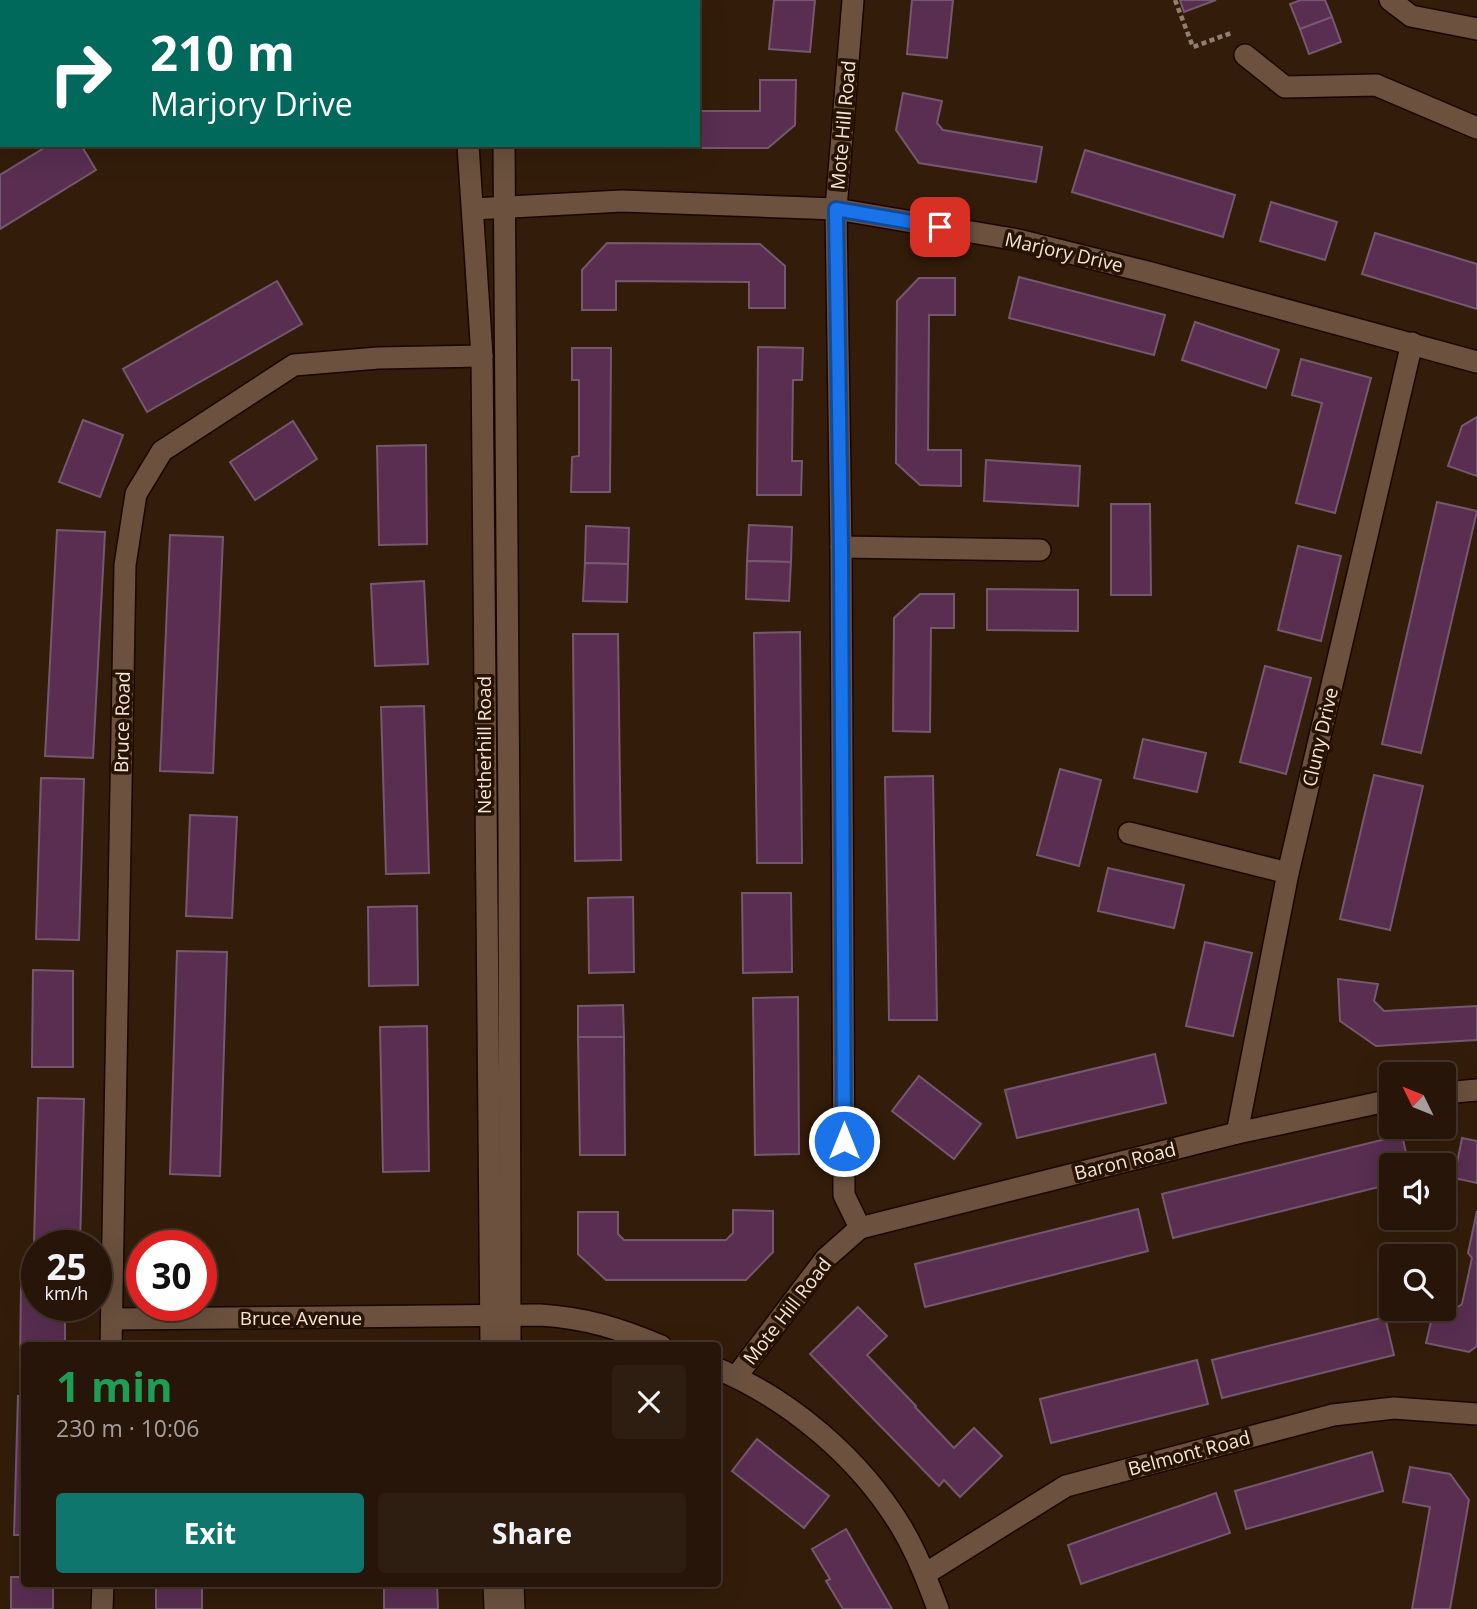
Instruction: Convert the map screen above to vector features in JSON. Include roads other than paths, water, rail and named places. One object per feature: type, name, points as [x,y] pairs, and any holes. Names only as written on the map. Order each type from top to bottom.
[{"type":"street","name":"Mote Hill Road","points":[[727,1373],[826,1258],[860,1228],[844,1195],[841,547],[836,209],[853,0]]},
{"type":"street","points":[[1390,0],[1411,16],[1477,29]]},
{"type":"street","points":[[1245,55],[1285,87],[1376,85],[1477,128]]},
{"type":"street","name":"Netherhill Road","points":[[468,147],[482,356],[500,1317],[509,1342]]},
{"type":"street","name":"Netherhill Road","points":[[492,1342],[500,1317],[509,823],[504,147]]},
{"type":"street","name":"Marjory Drive","points":[[473,209],[622,201],[836,209],[1018,240],[1477,362]]},
{"type":"street","name":"Cluny Drive","points":[[1237,1133],[1288,873],[1412,343]]},
{"type":"street","name":"Bruce Road","points":[[112,1319],[125,565],[136,494],[162,451],[294,365],[378,358],[482,356]]},
{"type":"street","points":[[841,547],[1040,550]]},
{"type":"street","points":[[1129,833],[1288,873]]},
{"type":"street","points":[[1456,1092],[1477,1090]]},
{"type":"street","name":"Baron Road","points":[[860,1228],[1237,1133],[1379,1103]]},
{"type":"street","name":"Bruce Avenue","points":[[112,1319],[570,1317],[619,1328],[652,1342]]},
{"type":"street","name":"Bruce Road","points":[[111,1342],[112,1321]]},
{"type":"street","points":[[727,1373],[800,1416],[868,1481],[900,1525],[925,1574],[938,1609]]},
{"type":"street","name":"Belmont Road","points":[[925,1574],[1066,1486],[1333,1415],[1394,1408],[1477,1414]]},
{"type":"street","points":[[102,1609],[103,1587]]},
{"type":"street","points":[[494,1587],[495,1609]]},
{"type":"street","points":[[513,1587],[514,1609]]}]
